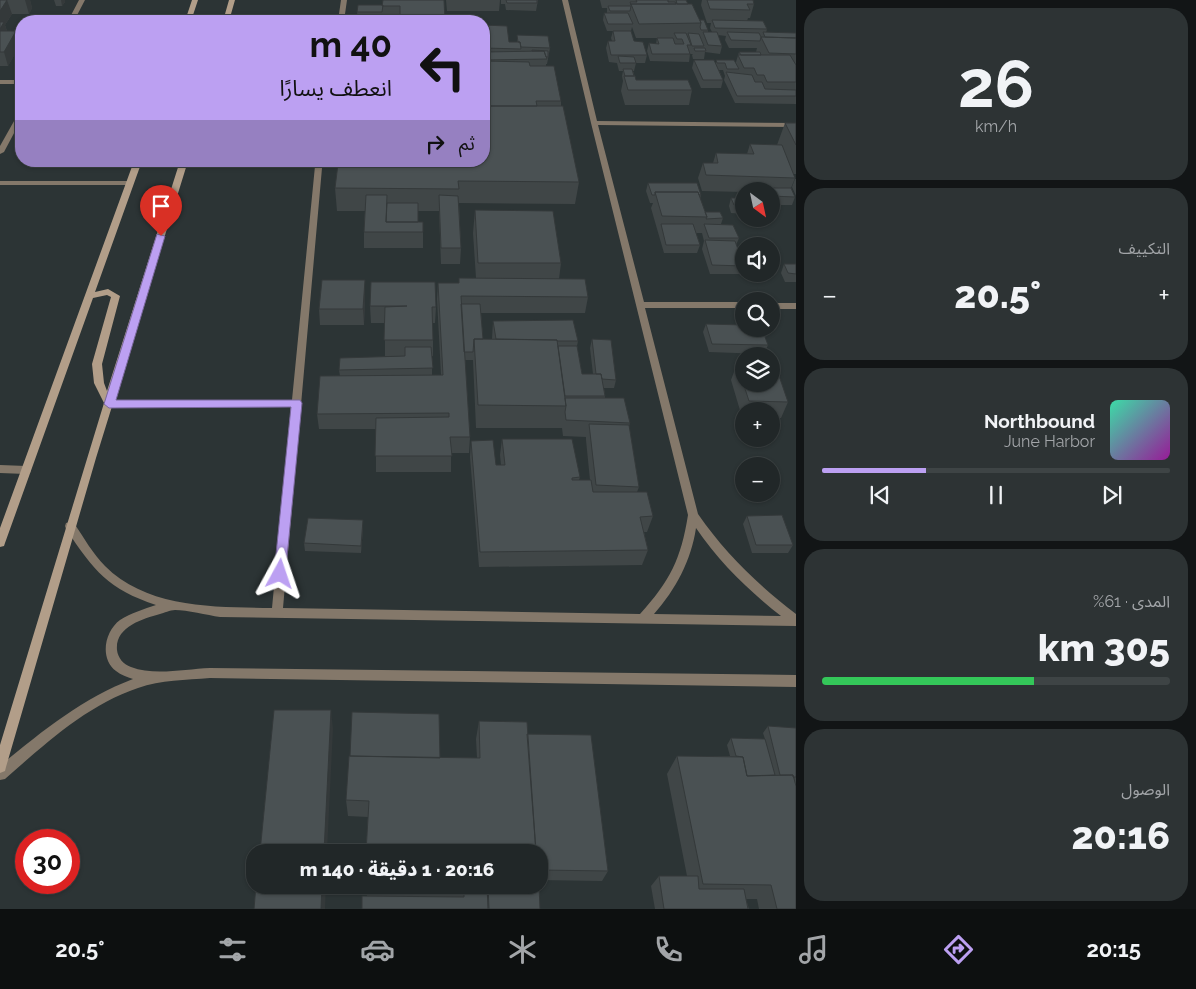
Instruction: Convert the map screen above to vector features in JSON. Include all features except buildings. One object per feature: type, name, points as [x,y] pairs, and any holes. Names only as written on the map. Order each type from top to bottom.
[{"type":"main road","points":[[190,15],[195,0]]},
{"type":"main road","points":[[228,15],[232,0]]},
{"type":"main road","points":[[0,544],[136,167]]},
{"type":"main road","points":[[0,767],[70,526],[182,167]]},
{"type":"main road","points":[[88,296],[108,292],[116,296],[97,364],[99,383],[109,404]]},
{"type":"street","points":[[74,15],[82,0]]},
{"type":"street","points":[[342,15],[344,0]]},
{"type":"street","points":[[566,0],[594,123],[694,515],[725,559],[746,580],[796,621]]},
{"type":"street","points":[[0,82],[15,82]]},
{"type":"street","points":[[594,123],[796,125]]},
{"type":"street","points":[[0,152],[15,125]]},
{"type":"street","points":[[277,612],[318,168]]},
{"type":"street","points":[[0,184],[130,183]]},
{"type":"street","points":[[641,305],[735,305]]},
{"type":"street","points":[[780,306],[796,306]]},
{"type":"street","points":[[109,404],[297,403]]},
{"type":"street","points":[[0,469],[26,470]]},
{"type":"street","points":[[643,618],[664,595],[680,569],[690,542],[694,515]]},
{"type":"street","points":[[70,526],[103,571],[130,591],[174,605],[220,612],[796,621]]},
{"type":"street","points":[[174,605],[132,619],[119,629],[111,642],[111,657],[119,668],[133,673],[158,677],[210,673],[796,681]]},
{"type":"street","points":[[0,774],[64,722],[92,704],[158,677]]},
{"type":"route","points":[[161,236],[109,404],[297,403],[280,574]]}]
